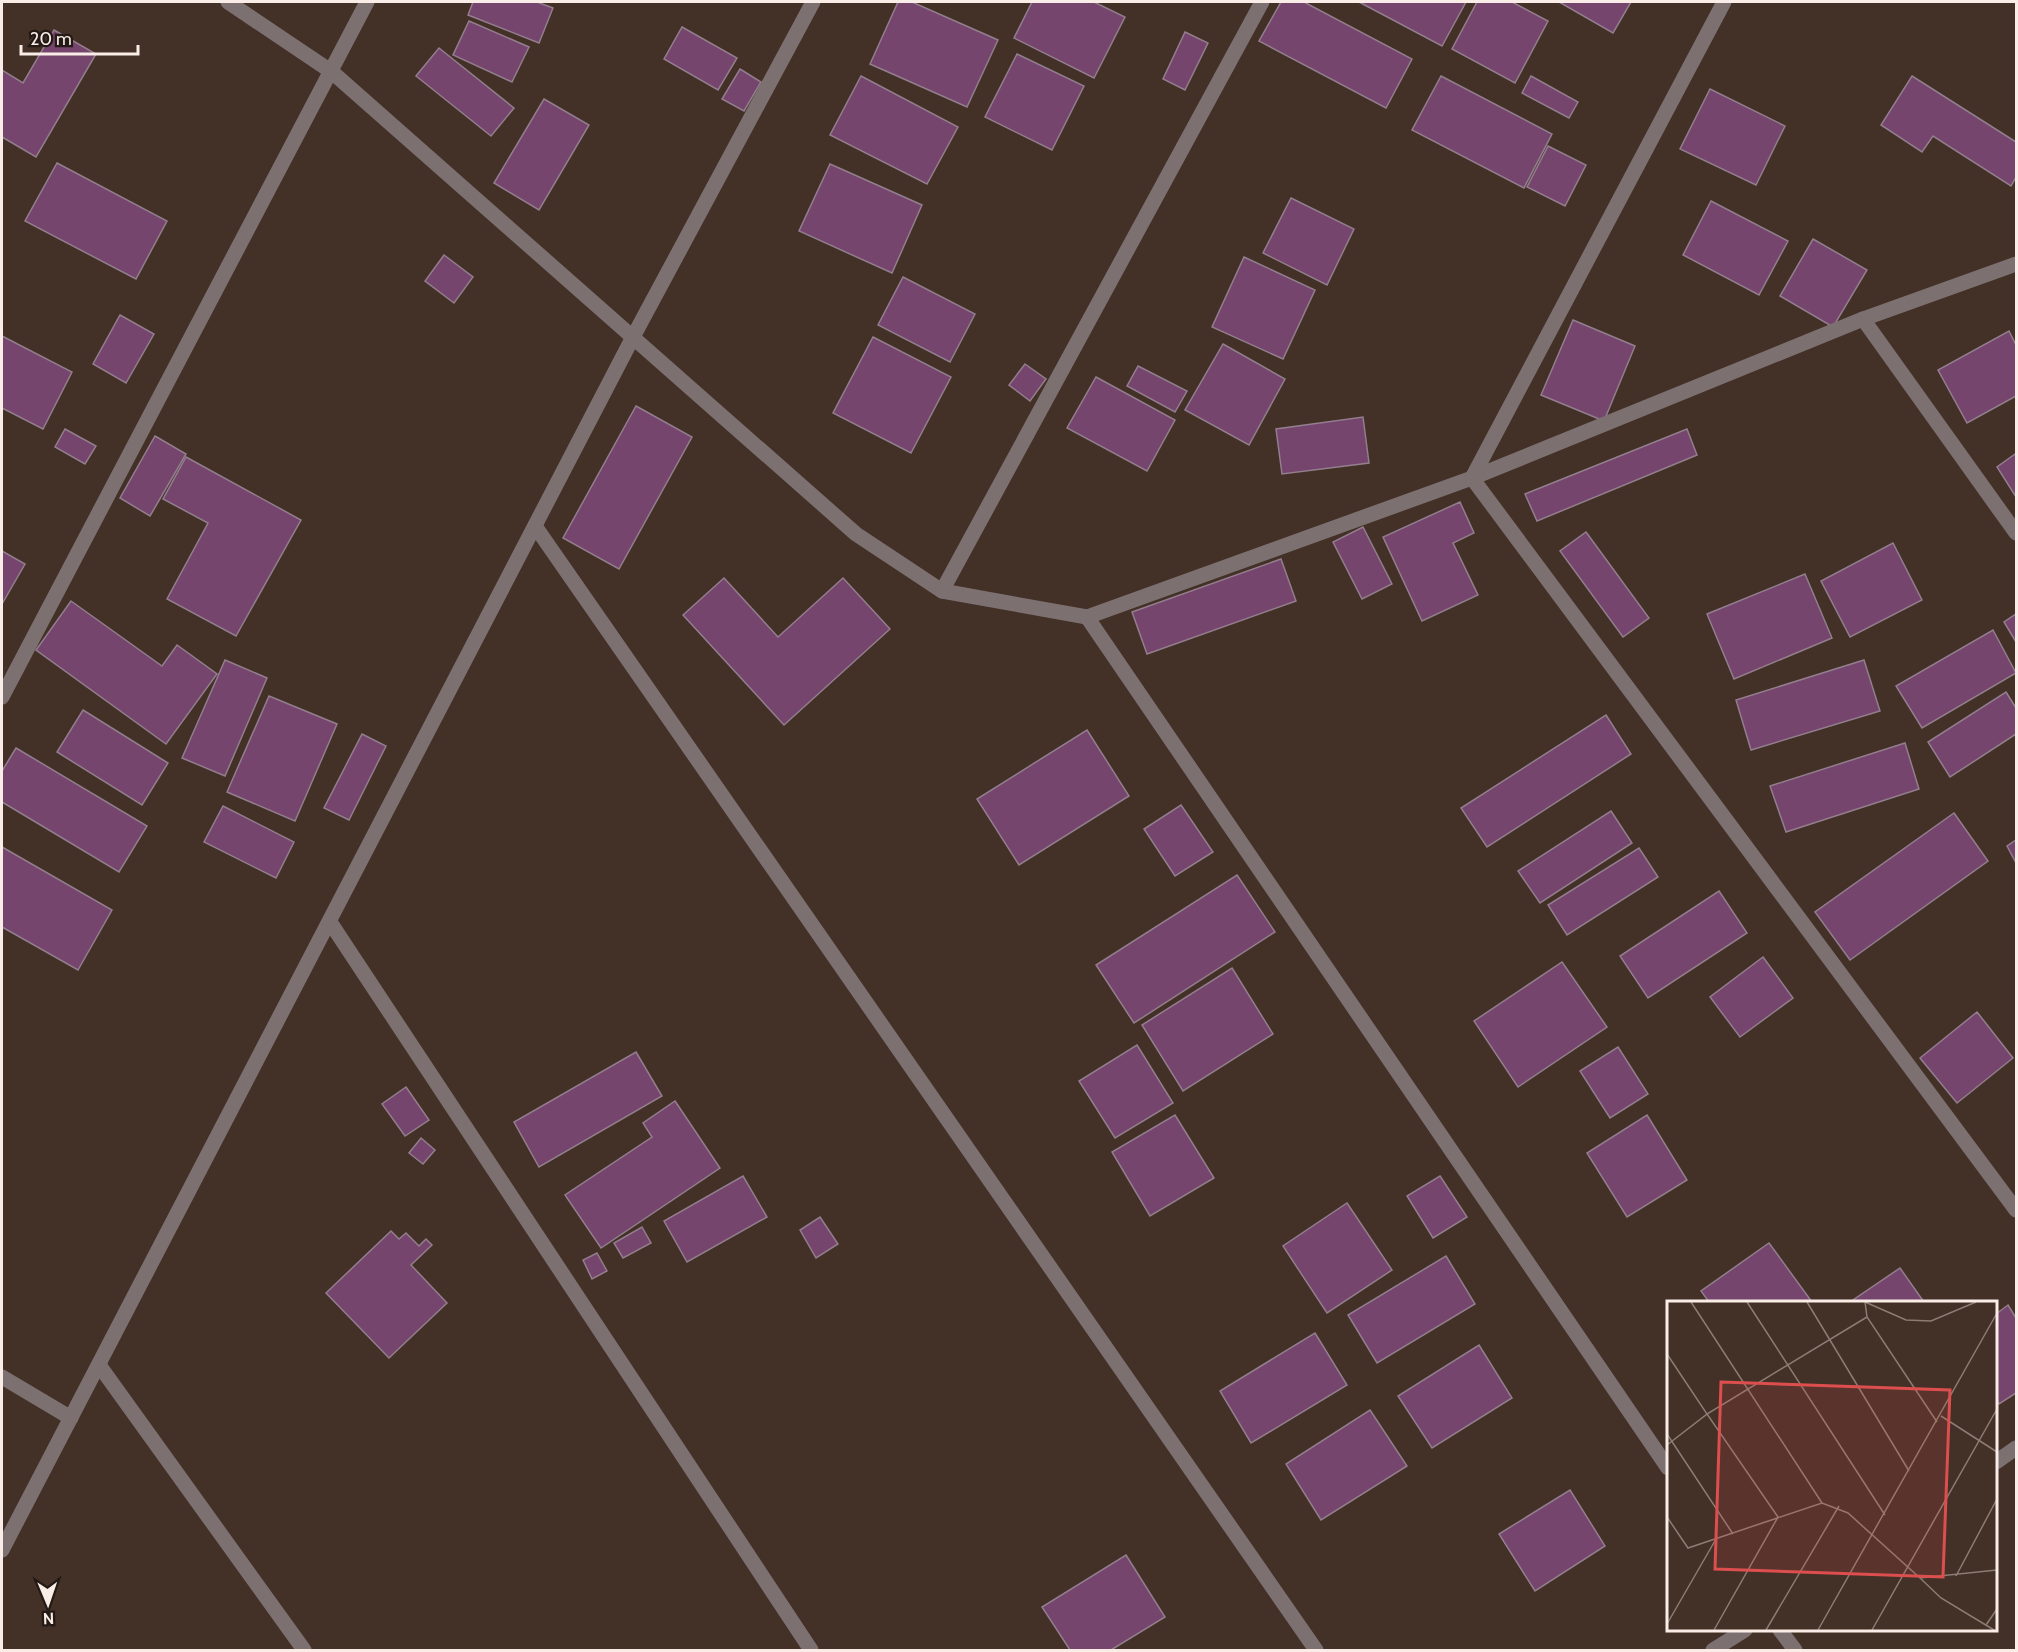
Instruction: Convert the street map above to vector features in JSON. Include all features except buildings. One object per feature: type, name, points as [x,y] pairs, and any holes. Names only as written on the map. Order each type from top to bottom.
[{"type":"street","points":[[228,2],[332,72],[856,534],[942,591],[1087,617],[1472,477],[1863,319],[2016,263]]},
{"type":"street","points":[[2,697],[367,2]]},
{"type":"street","points":[[2,1550],[633,337],[813,2]]},
{"type":"street","points":[[942,591],[1262,2]]},
{"type":"street","points":[[1472,477],[1724,2]]},
{"type":"street","points":[[1863,319],[2016,533]]},
{"type":"street","points":[[1472,477],[2016,1210]]},
{"type":"street","points":[[535,526],[1316,1650]]},
{"type":"street","points":[[1087,617],[1667,1467]]},
{"type":"street","points":[[330,922],[811,1650]]},
{"type":"street","points":[[99,1365],[304,1650]]},
{"type":"street","points":[[2,1377],[71,1418]]},
{"type":"street","points":[[1997,1461],[2016,1448]]},
{"type":"street","points":[[1713,1650],[1742,1631]]},
{"type":"street","points":[[1782,1631],[1796,1650]]}]
